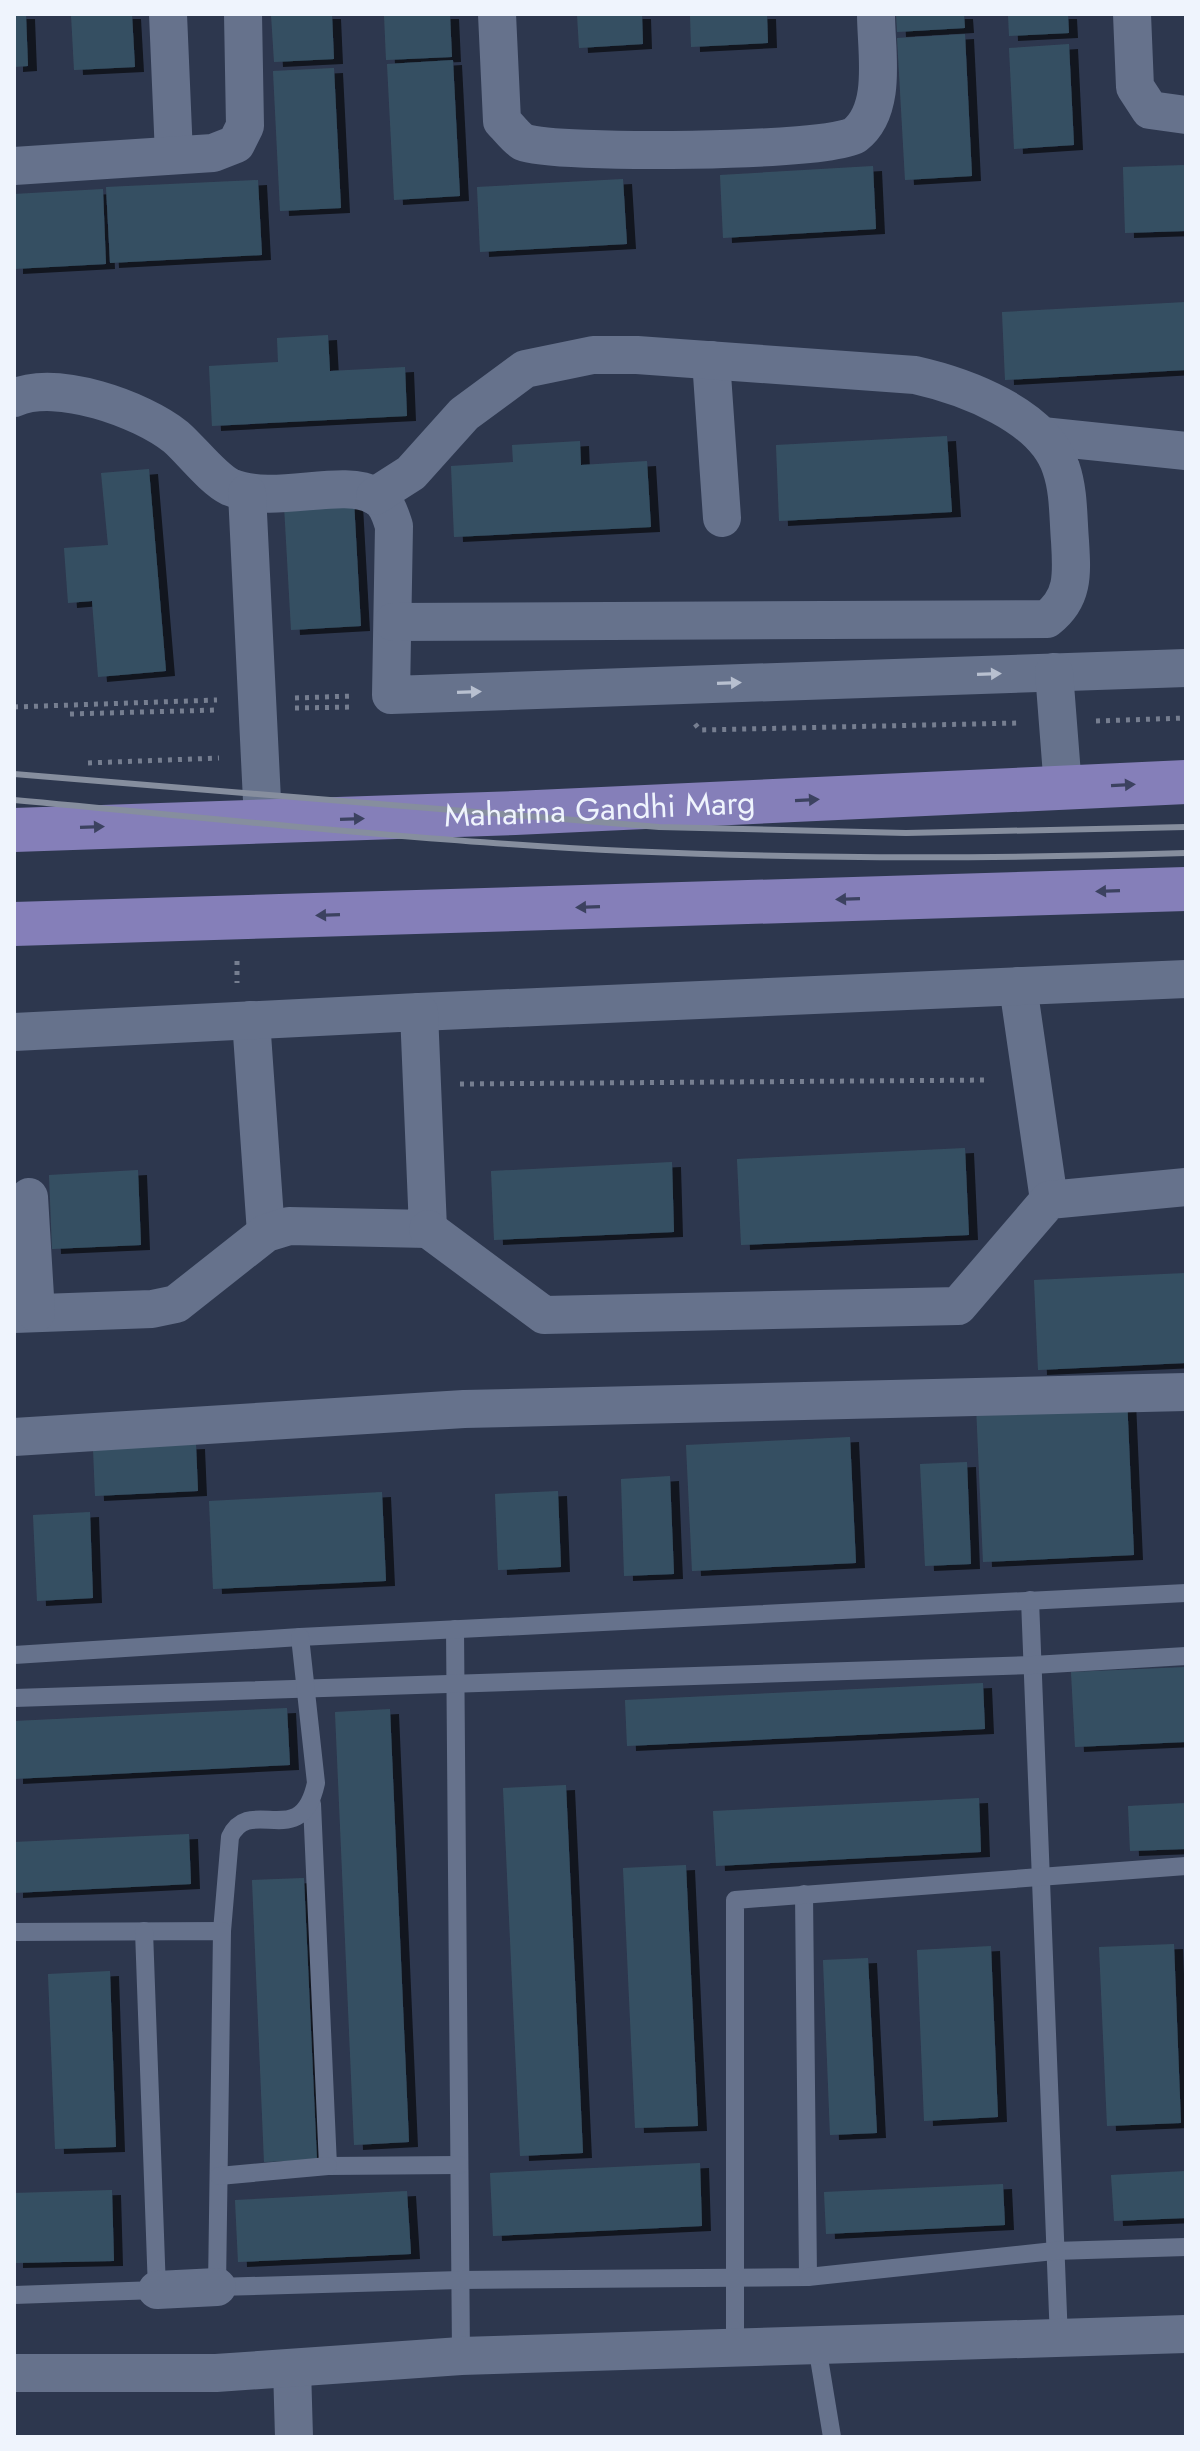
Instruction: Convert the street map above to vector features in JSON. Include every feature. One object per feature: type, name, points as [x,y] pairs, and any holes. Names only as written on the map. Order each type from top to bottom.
[{"type":"main road","name":"Mahatma Gandhi Marg","points":[[14,830],[1186,782]]},
{"type":"main road","points":[[14,924],[1186,889]]},
{"type":"street","points":[[168,14],[174,155]]},
{"type":"street","points":[[14,166],[213,153],[236,144],[245,126],[243,14]]},
{"type":"street","points":[[497,14],[502,121],[522,141],[551,147],[606,149],[806,147],[853,137],[873,115],[876,14]]},
{"type":"street","points":[[1132,14],[1135,87],[1150,110],[1186,115]]},
{"type":"street","points":[[375,496],[411,473],[464,414],[525,369],[593,355],[915,375],[948,382],[992,400],[1042,436],[1060,464],[1066,485],[1071,565],[1064,606],[1047,619],[393,622]]},
{"type":"street","points":[[711,360],[722,518]]},
{"type":"street","points":[[14,398],[47,393],[75,395],[138,414],[173,435],[225,484],[247,493],[268,496],[357,490],[375,496],[388,508],[394,526],[391,695],[1186,668]]},
{"type":"street","points":[[1042,436],[1186,451]]},
{"type":"street","points":[[247,493],[263,821]]},
{"type":"street","points":[[1054,672],[1063,788]]},
{"type":"street","points":[[14,1032],[1186,979]]},
{"type":"street","points":[[1018,986],[1049,1200]]},
{"type":"street","points":[[419,1012],[428,1229]]},
{"type":"street","points":[[251,1020],[266,1233]]},
{"type":"street","points":[[29,1197],[25,1313],[152,1309],[176,1304],[266,1233],[289,1226],[428,1229],[544,1315],[958,1306],[1049,1200],[1186,1187]]},
{"type":"street","points":[[14,1437],[464,1409],[1186,1392]]},
{"type":"street","points":[[157,2290],[217,2287]]},
{"type":"street","points":[[14,2373],[216,2373],[461,2356],[1186,2334]]},
{"type":"street","points":[[292,2368],[294,2437]]},
{"type":"lane","points":[[14,1655],[300,1637],[1186,1593]]},
{"type":"lane","points":[[1030,1600],[1059,2340]]},
{"type":"lane","points":[[455,1629],[461,2356]]},
{"type":"lane","points":[[300,1637],[316,1783],[312,1804],[328,2166]]},
{"type":"lane","points":[[14,1698],[1033,1665],[1186,1656]]},
{"type":"lane","points":[[312,1804],[304,1814],[288,1819],[245,1821],[236,1826],[230,1837],[222,1931],[217,2287],[460,2280],[808,2277],[1054,2251],[1186,2247]]},
{"type":"lane","points":[[735,2349],[735,1900],[1186,1866]]},
{"type":"lane","points":[[804,1894],[808,2277]]},
{"type":"lane","points":[[14,2295],[157,2290],[144,1931]]},
{"type":"lane","points":[[14,1932],[222,1931]]},
{"type":"lane","points":[[219,2176],[328,2166],[459,2165]]},
{"type":"lane","points":[[817,2346],[832,2437]]},
{"type":"path","points":[[14,707],[391,695]]},
{"type":"path","points":[[88,763],[230,758]]},
{"type":"path","points":[[422,1085],[1031,1079]]},
{"type":"building","points":[[14,14],[26,14],[28,66],[14,67]]},
{"type":"building","points":[[71,14],[132,14],[135,67],[74,70]]},
{"type":"building","points":[[271,14],[332,14],[334,59],[274,62]]},
{"type":"building","points":[[384,14],[450,14],[452,57],[386,60]]},
{"type":"building","points":[[577,14],[642,14],[643,44],[579,48]]},
{"type":"building","points":[[690,14],[767,14],[768,43],[691,47]]},
{"type":"building","points":[[896,14],[964,14],[965,28],[897,32]]},
{"type":"building","points":[[1008,14],[1068,14],[1069,33],[1009,36]]},
{"type":"building","points":[[965,34],[972,176],[905,180],[897,38]]},
{"type":"building","points":[[1069,44],[1074,145],[1014,149],[1009,48]]},
{"type":"building","points":[[453,60],[460,196],[394,200],[387,64]]},
{"type":"building","points":[[334,68],[341,208],[280,211],[273,71]]},
{"type":"building","points":[[1186,165],[1186,231],[1125,233],[1123,167]]},
{"type":"building","points":[[873,166],[876,229],[723,238],[720,175]]},
{"type":"building","points":[[623,179],[627,244],[480,252],[477,187]]},
{"type":"building","points":[[258,180],[262,255],[110,263],[106,187]]},
{"type":"building","points":[[103,189],[106,264],[14,269],[14,194]]},
{"type":"building","points":[[1186,302],[1186,370],[1005,380],[1002,312]]},
{"type":"building","points":[[328,335],[330,371],[405,367],[407,416],[212,426],[209,366],[278,362],[277,338]]},
{"type":"building","points":[[947,436],[952,512],[779,521],[776,445]]},
{"type":"building","points":[[580,441],[581,465],[647,461],[651,527],[454,537],[451,466],[513,462],[512,445]]},
{"type":"building","points":[[149,469],[166,671],[98,677],[92,601],[68,603],[64,548],[108,545],[101,473]]},
{"type":"building","points":[[354,501],[361,626],[291,630],[284,505]]},
{"type":"building","points":[[965,1148],[969,1235],[741,1245],[737,1159]]},
{"type":"building","points":[[672,1162],[674,1232],[494,1240],[491,1171]]},
{"type":"building","points":[[138,1170],[141,1245],[52,1249],[49,1175]]},
{"type":"building","points":[[1186,1273],[1186,1363],[1038,1370],[1034,1280]]},
{"type":"building","points":[[1127,1397],[1134,1555],[983,1562],[976,1405]]},
{"type":"building","points":[[850,1437],[856,1563],[692,1571],[686,1445]]},
{"type":"building","points":[[196,1444],[198,1491],[95,1496],[93,1448]]},
{"type":"building","points":[[967,1462],[971,1564],[925,1566],[920,1464]]},
{"type":"building","points":[[670,1476],[674,1574],[624,1576],[621,1479]]},
{"type":"building","points":[[558,1491],[561,1567],[498,1570],[495,1494]]},
{"type":"building","points":[[382,1492],[386,1581],[213,1589],[209,1501]]},
{"type":"building","points":[[90,1512],[93,1598],[37,1601],[33,1515]]},
{"type":"building","points":[[1186,1667],[1186,1742],[1075,1747],[1071,1672]]},
{"type":"building","points":[[983,1683],[985,1729],[627,1746],[625,1700]]},
{"type":"building","points":[[287,1708],[290,1765],[14,1779],[14,1721]]},
{"type":"building","points":[[390,1709],[409,2142],[354,2145],[335,1712]]},
{"type":"building","points":[[566,1785],[583,2153],[520,2156],[503,1788]]},
{"type":"building","points":[[979,1798],[981,1852],[716,1866],[713,1811]]},
{"type":"building","points":[[1186,1803],[1186,1849],[1130,1851],[1128,1806]]},
{"type":"building","points":[[189,1834],[191,1884],[14,1893],[14,1842]]},
{"type":"building","points":[[686,1865],[698,2126],[635,2128],[623,1868]]},
{"type":"building","points":[[304,1878],[317,2160],[264,2162],[252,1880]]},
{"type":"building","points":[[1174,1944],[1181,2123],[1107,2126],[1099,1947]]},
{"type":"building","points":[[991,1946],[998,2117],[924,2121],[917,1950]]},
{"type":"building","points":[[868,1958],[877,2133],[830,2135],[823,1960]]},
{"type":"building","points":[[110,1971],[116,2147],[55,2149],[48,1974]]},
{"type":"building","points":[[700,2163],[702,2226],[493,2236],[490,2173]]},
{"type":"building","points":[[1186,2171],[1186,2218],[1114,2221],[1111,2175]]},
{"type":"building","points":[[1003,2184],[1005,2225],[826,2234],[824,2192]]},
{"type":"building","points":[[112,2190],[114,2261],[14,2263],[14,2193]]},
{"type":"building","points":[[407,2191],[411,2254],[238,2262],[235,2200]]},
{"type":"railway","points":[[14,774],[659,827],[906,833],[1186,827]]},
{"type":"railway","points":[[14,800],[446,840],[678,853],[932,857],[1186,853]]}]
